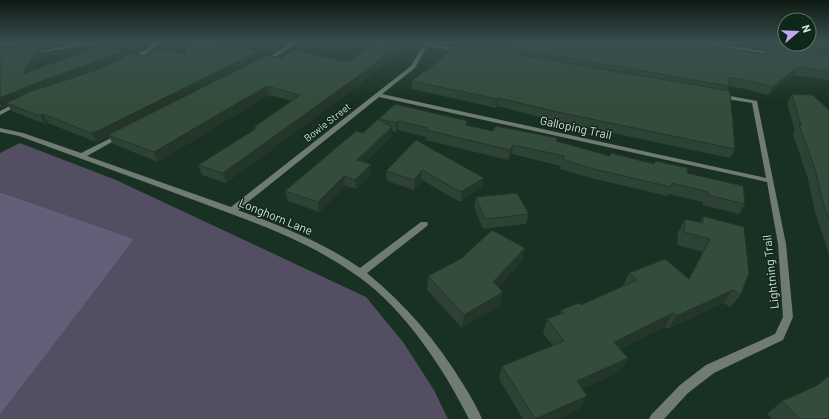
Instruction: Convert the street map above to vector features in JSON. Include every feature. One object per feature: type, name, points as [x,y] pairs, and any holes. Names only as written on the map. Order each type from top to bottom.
[{"type":"street","points":[[256,65],[262,62]]},
{"type":"street","name":"Bowie Street","points":[[231,211],[413,67],[416,62]]},
{"type":"street","name":"Galloping Trail","points":[[378,95],[770,181]]},
{"type":"street","name":"Lightning Trail","points":[[655,419],[684,389],[710,369],[778,337],[788,316],[782,244],[755,102],[716,95]]},
{"type":"street","points":[[0,113],[27,100]]},
{"type":"street","name":"Longhorn Lane","points":[[0,130],[21,134],[231,211],[302,238],[326,251],[360,273],[385,294],[421,332],[453,378],[476,419]]},
{"type":"street","points":[[81,156],[123,134]]},
{"type":"street","points":[[360,273],[424,224]]},
{"type":"shaded area","points":[[20,143],[116,180],[366,297],[403,342],[434,390],[448,419],[0,419],[0,415],[133,239],[0,192],[0,153]]},
{"type":"shaded area","points":[[0,192],[134,239],[0,415]]},
{"type":"building","points":[[0,62],[30,62],[23,74],[58,62],[95,62],[34,84],[0,98]]},
{"type":"building","points":[[115,62],[238,62],[98,131],[91,133],[43,114],[40,116],[6,103],[29,92],[97,70]]},
{"type":"building","points":[[254,62],[377,62],[223,173],[198,165],[257,128],[254,127],[300,95],[267,86],[154,152],[108,135]]},
{"type":"building","points":[[438,62],[560,62],[730,91],[735,149],[412,81],[424,71],[427,71]]},
{"type":"building","points":[[589,62],[829,62],[829,72],[798,67],[773,87],[728,77],[729,86]]},
{"type":"building","points":[[792,94],[813,95],[829,110],[829,220],[815,169],[799,125],[801,126]]},
{"type":"building","points":[[395,104],[468,121],[465,125],[493,131],[496,126],[557,138],[556,141],[610,156],[611,153],[654,164],[655,161],[688,168],[687,173],[743,186],[745,204],[708,195],[708,192],[672,183],[671,187],[594,169],[562,159],[564,156],[513,145],[510,150],[426,130],[428,128],[398,121],[396,123],[379,119]]},
{"type":"building","points":[[378,119],[392,127],[357,160],[371,164],[355,180],[344,176],[318,202],[285,191],[356,131],[363,133]]},
{"type":"building","points":[[416,140],[484,178],[462,191],[459,191],[422,170],[414,180],[386,171]]},
{"type":"building","points":[[517,193],[529,214],[485,219],[476,197]]},
{"type":"building","points":[[703,216],[744,227],[749,273],[741,294],[733,290],[676,316],[673,313],[614,342],[628,358],[577,381],[587,396],[535,419],[502,366],[564,341],[547,319],[564,313],[561,310],[579,303],[581,305],[637,280],[629,273],[665,259],[689,279],[710,239],[684,232],[685,219],[703,223]]},
{"type":"building","points":[[492,230],[525,248],[493,282],[503,292],[464,315],[428,276],[462,258]]},
{"type":"building","points":[[829,376],[829,419],[800,419],[782,401],[816,386]]}]
